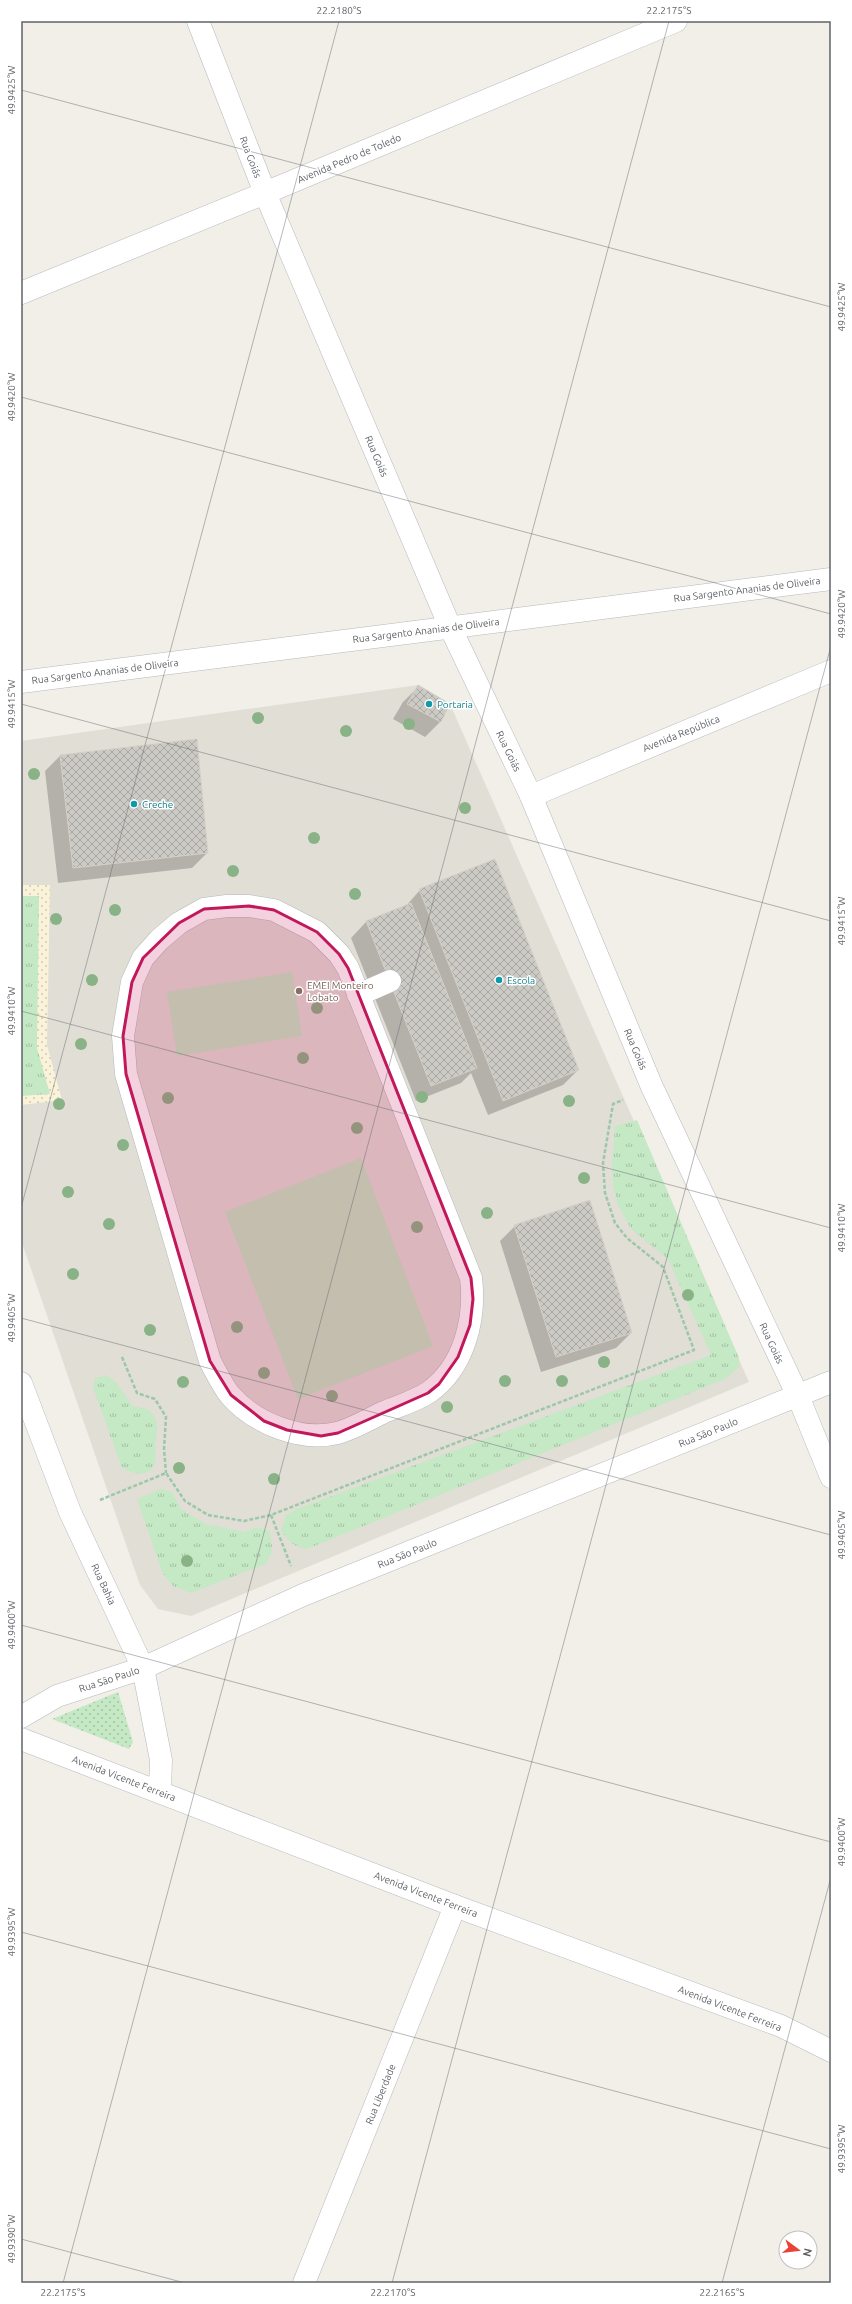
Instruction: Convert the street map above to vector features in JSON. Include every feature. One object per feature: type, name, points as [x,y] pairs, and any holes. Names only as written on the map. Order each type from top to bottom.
[{"type":"street","name":"Rua Goiás","points":[[198,21],[265,193],[450,627],[530,796],[652,1087],[798,1396],[831,1477]]},
{"type":"street","name":"Avenida Pedro de Toledo","points":[[21,293],[265,193],[676,21]]},
{"type":"street","name":"Rua Sargento Ananias de Oliveira","points":[[21,682],[831,579]]},
{"type":"street","name":"Avenida República","points":[[530,796],[831,671]]},
{"type":"street","points":[[227,906],[249,906],[274,910],[317,932],[339,954],[348,968],[358,995],[471,1278],[473,1299],[470,1325],[458,1357],[448,1375],[428,1393],[338,1433],[321,1436],[287,1430],[264,1421],[245,1408],[231,1395],[210,1361],[126,1074],[123,1036],[132,982],[143,958],[159,940],[179,922],[204,910],[227,906]]},
{"type":"street","points":[[358,995],[390,981]]},
{"type":"street","name":"Rua São Paulo","points":[[21,1717],[56,1696],[143,1668],[302,1595],[831,1382]]},
{"type":"street","name":"Rua Bahia","points":[[21,1383],[70,1512],[143,1668],[161,1760],[160,1791]]},
{"type":"street","name":"Avenida Vicente Ferreira","points":[[21,1739],[160,1791],[455,1906],[781,2026],[831,2051]]},
{"type":"street","name":"Rua Liberdade","points":[[304,2283],[455,1906]]},
{"type":"path","points":[[122,1357],[137,1393],[155,1399],[166,1417],[164,1449],[166,1474]]},
{"type":"path","points":[[271,1514],[302,1595]]},
{"type":"highlighted area","points":[[249,906],[274,910],[317,932],[339,954],[348,968],[471,1278],[473,1299],[470,1325],[458,1357],[439,1384],[428,1393],[338,1433],[321,1436],[287,1430],[264,1421],[231,1395],[210,1361],[126,1074],[123,1036],[132,982],[143,958],[179,923],[204,909]]},
{"type":"shaded area","name":"EMEI Monteiro Lobato","points":[[418,685],[450,704],[749,1382],[191,1616],[158,1609],[140,1585],[21,1240],[21,741]]},
{"type":"green space","points":[[21,896],[39,896],[37,1048],[50,1094],[21,1096]]},
{"type":"green space","points":[[292,972],[302,1036],[177,1056],[167,992]]},
{"type":"green space","points":[[637,1120],[739,1358],[739,1367],[725,1379],[307,1549],[292,1543],[281,1531],[286,1515],[297,1509],[711,1355],[668,1259],[631,1229],[618,1205],[613,1186],[612,1164],[615,1126]]},
{"type":"green space","points":[[361,1158],[433,1346],[298,1399],[225,1212]]},
{"type":"green space","points":[[106,1375],[117,1383],[132,1406],[150,1411],[156,1419],[156,1460],[150,1471],[141,1474],[122,1468],[93,1388],[95,1378]]},
{"type":"green space","points":[[161,1489],[172,1492],[181,1509],[206,1524],[244,1532],[257,1527],[269,1531],[272,1549],[268,1560],[265,1564],[191,1593],[173,1586],[163,1574],[137,1499]]},
{"type":"green space","points":[[118,1692],[133,1742],[129,1749],[52,1719]]},
{"type":"sand","points":[[21,885],[50,885],[47,1045],[62,1100],[21,1105]]},
{"type":"building","name":"Portaria","points":[[418,685],[450,704],[441,722],[407,704]]},
{"type":"building","name":"Creche","points":[[197,739],[208,853],[73,868],[60,755]]},
{"type":"building","name":"Escola","points":[[495,859],[579,1070],[503,1101],[419,889]]},
{"type":"building","points":[[411,903],[477,1068],[431,1086],[366,921]]},
{"type":"building","points":[[590,1200],[632,1333],[556,1357],[514,1225]]},
{"type":"place","name":"Portaria","points":[[429,704]]},
{"type":"place","name":"Creche","points":[[134,804]]},
{"type":"place","name":"Escola","points":[[499,980]]},
{"type":"place","name":"EMEI Monteiro Lobato","points":[[299,991]]}]
